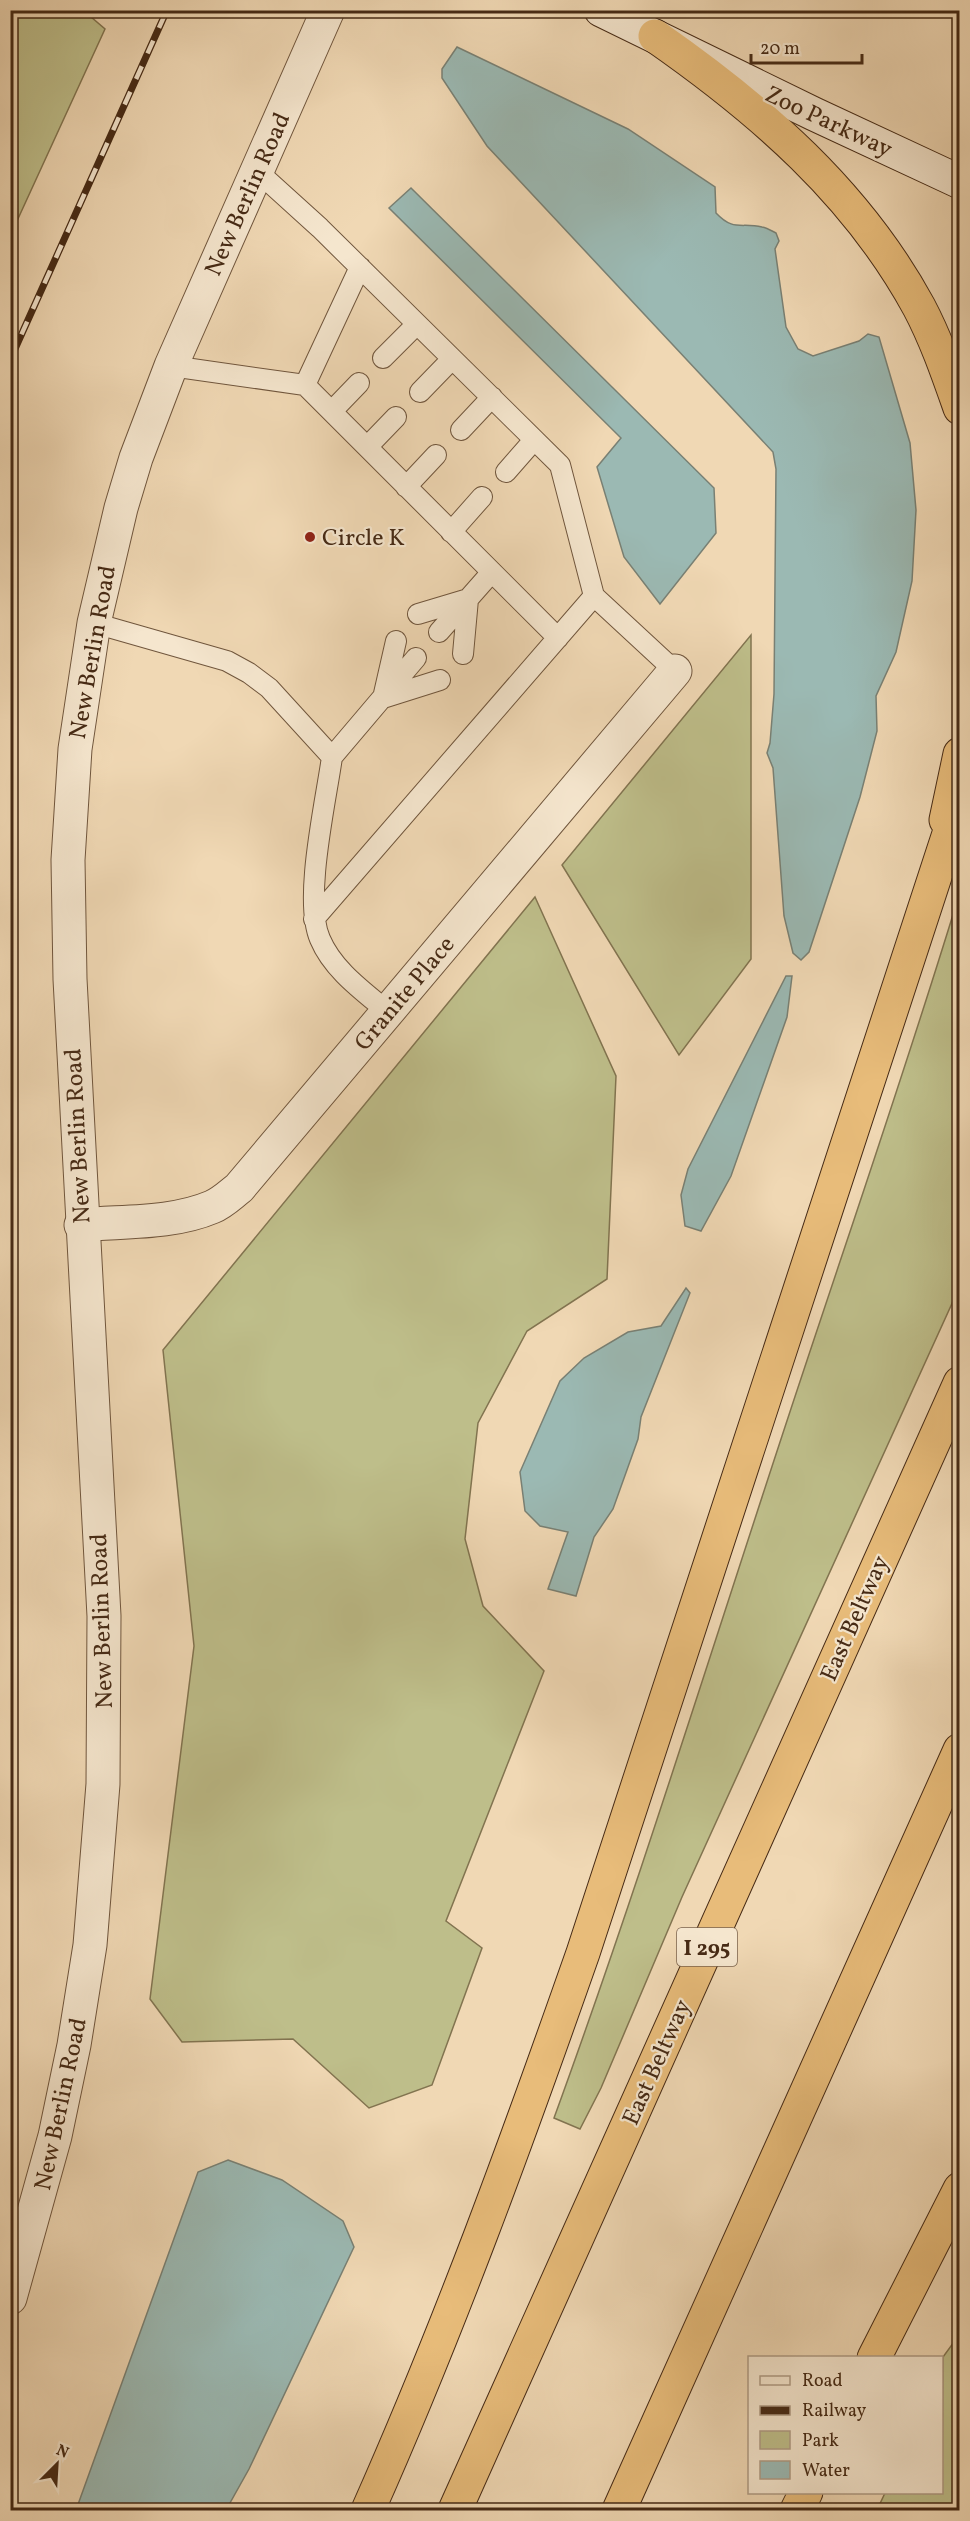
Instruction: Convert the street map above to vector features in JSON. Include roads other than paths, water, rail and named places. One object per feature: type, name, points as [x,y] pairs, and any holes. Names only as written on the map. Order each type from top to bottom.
[{"type":"highway","points":[[656,36],[704,71],[777,130],[849,203],[877,241],[919,308],[943,360],[960,408]]},
{"type":"highway","points":[[929,889],[960,754]]},
{"type":"highway","points":[[369,2506],[453,2305],[534,2091],[583,1953],[929,889],[960,800]]},
{"type":"highway","name":"East Beltway","points":[[454,2511],[960,1383]]},
{"type":"highway","points":[[619,2511],[960,1750]]},
{"type":"highway","points":[[875,2356],[960,2189]]},
{"type":"highway","points":[[797,2511],[806,2494]]},
{"type":"street","name":"New Berlin Road","points":[[10,2298],[55,2136],[74,2045],[90,1945],[100,1843],[104,1728],[104,1626],[81,1225],[70,980],[68,860],[75,749],[94,623],[121,508],[149,421],[328,10]]},
{"type":"street","name":"Zoo Parkway","points":[[601,10],[960,182]]},
{"type":"street","name":"Granite Place","points":[[81,1225],[181,1215],[213,1207],[225,1200],[253,1173],[675,671]]},
{"type":"lane","points":[[257,171],[360,267],[560,465],[594,596],[675,671]]},
{"type":"lane","points":[[305,385],[360,267]]},
{"type":"lane","points":[[383,358],[417,324]]},
{"type":"lane","points":[[420,392],[452,359]]},
{"type":"lane","points":[[171,366],[305,385],[558,638]]},
{"type":"lane","points":[[332,411],[359,384]]},
{"type":"lane","points":[[461,430],[492,398]]},
{"type":"lane","points":[[368,446],[396,417]]},
{"type":"lane","points":[[506,472],[534,440]]},
{"type":"lane","points":[[406,487],[436,455]]},
{"type":"lane","points":[[451,532],[482,497]]},
{"type":"lane","points":[[439,632],[491,573]]},
{"type":"lane","points":[[315,919],[594,596]]},
{"type":"lane","points":[[418,614],[468,599]]},
{"type":"lane","points":[[463,654],[468,599]]},
{"type":"lane","points":[[94,623],[227,661],[249,673],[269,688],[332,757]]},
{"type":"lane","points":[[383,698],[396,641]]},
{"type":"lane","points":[[388,1012],[355,985],[341,970],[320,939],[315,919],[313,890],[332,757],[416,658]]},
{"type":"lane","points":[[383,698],[440,680]]},
{"type":"water","points":[[457,47],[628,129],[715,187],[716,213],[722,219],[738,225],[762,227],[776,233],[779,241],[775,249],[786,327],[798,349],[813,356],[859,341],[868,334],[879,337],[910,443],[916,510],[912,581],[896,652],[876,696],[877,731],[860,797],[809,952],[801,960],[793,953],[784,916],[773,768],[767,753],[770,743],[774,694],[776,469],[773,452],[487,146],[442,78],[442,69]]},
{"type":"water","points":[[411,188],[714,488],[716,533],[660,604],[624,557],[597,467],[621,438],[389,208]]},
{"type":"water","points":[[786,976],[792,976],[787,1017],[731,1176],[701,1231],[685,1226],[681,1195],[688,1169]]},
{"type":"water","points":[[686,1288],[690,1293],[641,1417],[638,1439],[613,1509],[594,1537],[576,1596],[548,1589],[568,1532],[540,1526],[525,1511],[520,1472],[560,1381],[584,1358],[628,1332],[661,1326]]},
{"type":"water","points":[[228,2160],[282,2180],[343,2221],[354,2247],[249,2469],[226,2510],[76,2510],[198,2172]]},
{"type":"railway","points":[[10,360],[167,10]]},
{"type":"place","name":"Circle K","points":[[310,537]]}]
